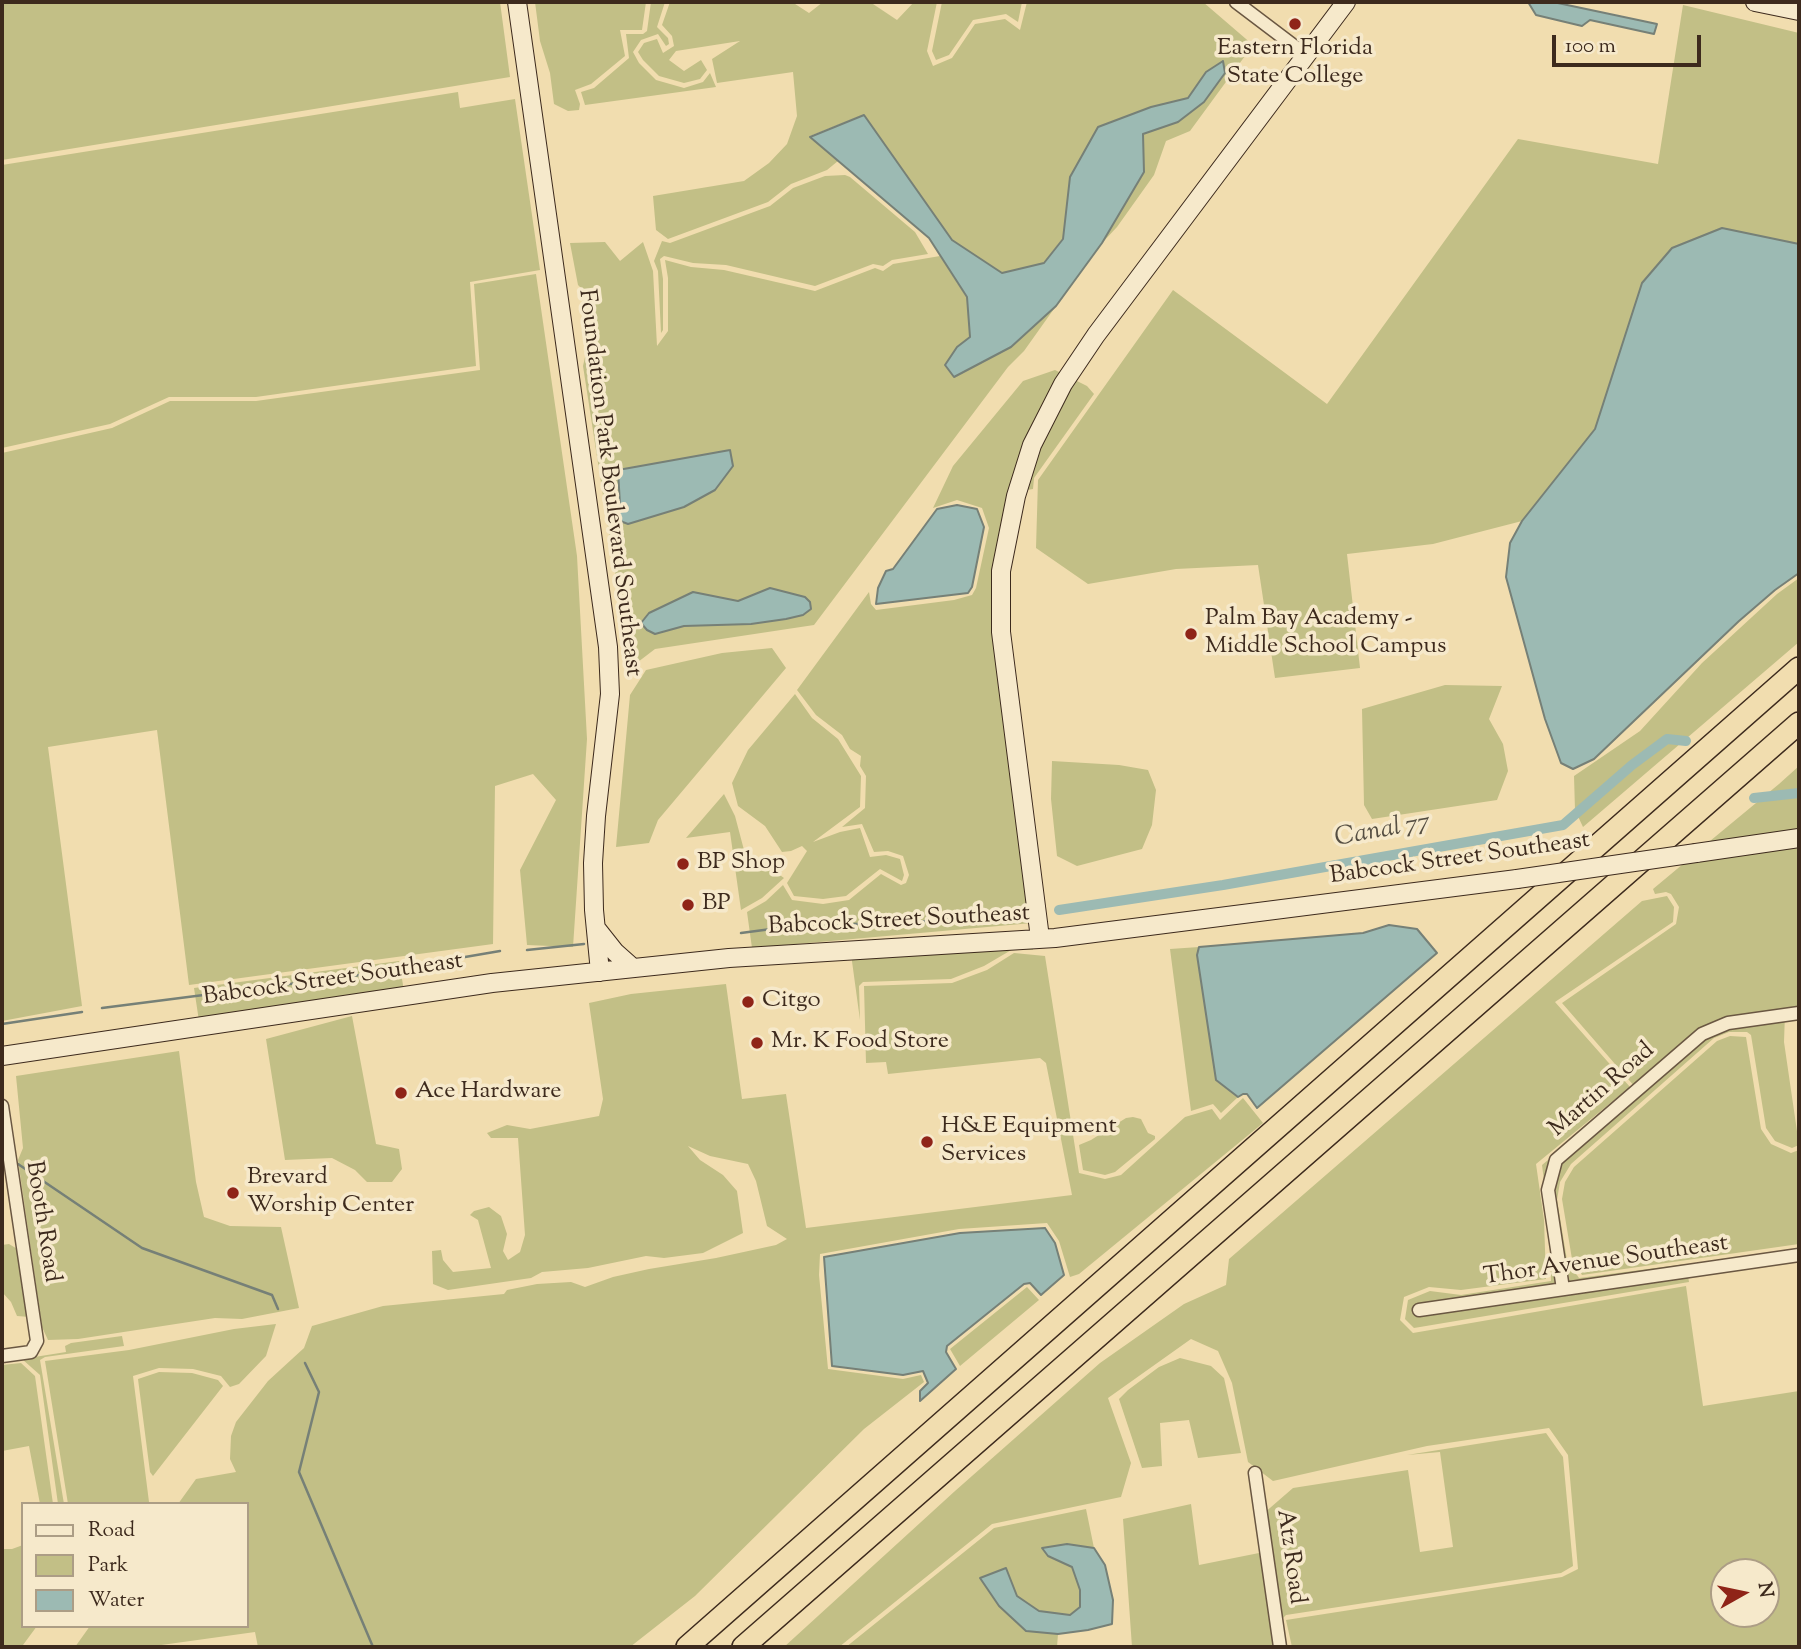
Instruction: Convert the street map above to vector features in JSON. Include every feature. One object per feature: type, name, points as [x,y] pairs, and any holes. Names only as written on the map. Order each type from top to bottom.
[{"type":"highway","points":[[687,1647],[1799,668]]},
{"type":"highway","points":[[743,1647],[1799,723]]},
{"type":"street","name":"Foundation Park Boulevard Southeast","points":[[517,2],[608,647],[610,694],[593,863],[600,972]]},
{"type":"street","points":[[1236,2],[1306,55]]},
{"type":"street","points":[[1040,938],[1001,632],[1001,571],[1016,496],[1032,445],[1063,384],[1096,335],[1346,2]]},
{"type":"street","points":[[1755,2],[1799,11]]},
{"type":"street","name":"Babcock Street Southeast","points":[[2,1056],[492,983],[803,952],[1040,938],[1517,879],[1799,838]]},
{"type":"street","points":[[596,928],[615,952],[633,968]]},
{"type":"street","name":"Martin Road","points":[[1563,1289],[1548,1189],[1556,1160],[1702,1034],[1728,1023],[1799,1013]]},
{"type":"street","name":"Booth Road","points":[[2,1106],[36,1345],[31,1352],[2,1356]]},
{"type":"street","name":"Thor Avenue Southeast","points":[[1419,1310],[1799,1255]]},
{"type":"street","name":"Atz Road","points":[[1255,1474],[1280,1647]]},
{"type":"green space","points":[[2,2],[500,2],[510,77],[2,160]]},
{"type":"green space","points":[[535,2],[646,2],[642,30],[620,30],[625,56],[591,84],[575,90],[580,104],[579,110],[568,111],[554,104],[550,73],[540,41]]},
{"type":"green space","points":[[651,2],[665,2],[657,27],[668,38],[669,44],[666,46],[658,34],[641,40],[633,52],[639,63],[656,80],[684,88],[703,82],[710,73],[716,87],[585,105],[581,92],[594,88],[629,58],[626,34],[643,34],[647,31]]},
{"type":"green space","points":[[670,2],[792,2],[809,13],[823,2],[870,2],[897,20],[914,2],[937,2],[927,51],[933,66],[952,58],[975,24],[1005,19],[1020,30],[1027,2],[1203,2],[1253,45],[1190,131],[1166,141],[1154,175],[1117,227],[1102,243],[1144,172],[1143,134],[1178,122],[1204,102],[1225,73],[1206,72],[1188,98],[1151,107],[1070,177],[1063,238],[1044,263],[1002,273],[952,241],[863,115],[810,136],[838,161],[827,170],[791,184],[768,202],[668,239],[656,230],[653,196],[744,181],[769,163],[787,144],[797,116],[793,72],[717,83],[712,59],[740,41],[676,51],[669,60],[684,71],[701,60],[707,70],[700,79],[684,83],[659,76],[638,52],[644,43],[657,39],[663,53],[674,46],[672,36],[662,25]]},
{"type":"green space","points":[[942,2],[1022,2],[1018,22],[1006,14],[973,20],[949,55],[936,60],[932,51]]},
{"type":"green space","points":[[1683,5],[1799,33],[1799,244],[1722,228],[1617,361],[1595,429],[1522,521],[1433,544],[1347,554],[1360,668],[1275,678],[1258,565],[1176,569],[1088,584],[1036,548],[1038,480],[1173,290],[1327,404],[1518,139],[1658,164]]},
{"type":"green space","points":[[458,92],[460,108],[515,99],[540,270],[470,282],[476,366],[256,397],[169,397],[110,424],[2,448],[2,165]]},
{"type":"green space","points":[[845,175],[915,232],[928,254],[892,260],[883,266],[873,264],[815,286],[726,265],[693,263],[664,256],[660,259],[663,279],[661,333],[658,271],[654,261],[662,241],[670,243],[770,206],[793,188],[825,176]]},
{"type":"green space","points":[[605,242],[620,261],[643,242],[653,271],[657,346],[668,331],[668,278],[665,260],[691,267],[724,270],[815,291],[875,268],[883,271],[893,264],[940,256],[967,298],[970,337],[957,347],[1011,347],[1056,306],[814,625],[655,649],[638,662],[619,599],[583,366],[592,326],[587,294],[578,285],[570,243]],"holes":[[[730,450],[733,466],[715,490],[684,507],[628,524],[615,518],[620,505],[618,470]]]},
{"type":"green space","points":[[536,274],[577,556],[587,739],[573,947],[527,945],[520,870],[556,800],[533,774],[495,786],[493,944],[189,985],[157,730],[48,747],[82,1006],[2,1021],[2,453],[112,428],[170,401],[256,401],[480,370],[474,284]]},
{"type":"green space","points":[[1055,370],[1063,374],[1000,536],[1032,923],[752,948],[747,912],[766,901],[783,885],[792,900],[823,904],[849,900],[881,874],[901,885],[906,883],[909,875],[903,856],[888,851],[874,852],[862,824],[842,827],[865,808],[866,776],[860,766],[861,756],[850,749],[842,735],[816,715],[797,690],[869,592],[871,604],[876,610],[954,600],[972,595],[976,588],[989,528],[982,508],[957,500],[933,508],[953,466],[1023,381]]},
{"type":"green space","points":[[1073,379],[1087,386],[1094,394],[1034,478],[1033,489],[1027,490],[1016,521],[1038,447]]},
{"type":"green space","points":[[1799,578],[1799,642],[1583,827],[1575,810],[1574,776],[1640,731],[1702,663],[1777,594]]},
{"type":"green space","points":[[772,648],[786,668],[658,820],[649,843],[616,847],[630,695],[646,670],[722,653]]},
{"type":"green space","points":[[1445,685],[1502,686],[1489,719],[1503,744],[1508,771],[1497,800],[1372,819],[1364,805],[1362,709]]},
{"type":"green space","points":[[795,694],[812,718],[838,739],[861,776],[860,807],[813,842],[860,828],[870,857],[886,855],[900,859],[904,875],[902,881],[880,869],[846,896],[823,899],[794,896],[787,883],[807,851],[802,846],[782,852],[765,826],[738,806],[732,783],[748,750]]},
{"type":"green space","points":[[1052,761],[1119,765],[1148,770],[1156,790],[1152,825],[1142,849],[1077,866],[1057,856],[1051,799]]},
{"type":"green space","points":[[1799,766],[1799,833],[1704,846],[1779,784]]},
{"type":"green space","points":[[724,794],[735,816],[744,850],[784,878],[762,898],[741,910],[730,832],[686,838]]},
{"type":"green space","points":[[1799,843],[1799,1011],[1785,1013],[1784,1042],[1799,1145],[1792,1148],[1775,1141],[1766,1128],[1751,1035],[1747,1032],[1729,1032],[1714,1038],[1571,1164],[1560,1182],[1557,1200],[1567,1260],[1579,1278],[1686,1264],[1689,1282],[1414,1328],[1405,1319],[1408,1300],[1430,1291],[1461,1295],[1551,1281],[1549,1220],[1542,1165],[1635,1087],[1562,1003],[1676,924],[1679,907],[1671,894],[1655,894],[1653,889],[1689,859]]},
{"type":"green space","points":[[1667,896],[1674,907],[1673,922],[1555,1002],[1630,1087],[1536,1164],[1544,1220],[1546,1279],[1461,1290],[1429,1287],[1404,1297],[1400,1320],[1413,1333],[1686,1286],[1703,1406],[1799,1391],[1799,1647],[1292,1647],[1286,1620],[1562,1577],[1578,1569],[1568,1455],[1549,1428],[1427,1446],[1273,1481],[1248,1462],[1232,1383],[1218,1351],[1191,1339],[1108,1398],[1131,1463],[1121,1497],[992,1524],[839,1647],[784,1647],[1100,1363],[1184,1304],[1226,1285],[1229,1259],[1642,901]]},
{"type":"green space","points":[[1033,944],[1033,950],[1013,949],[984,966],[951,979],[863,982],[859,986],[860,1020],[851,954]]},
{"type":"green space","points":[[1199,947],[1197,955],[1216,1080],[1238,1097],[1221,1113],[1213,1104],[1191,1111],[1170,949]]},
{"type":"green space","points":[[1014,953],[1045,956],[1079,1173],[1105,1179],[1121,1175],[1185,1117],[1212,1109],[1220,1120],[1243,1098],[1263,1123],[1079,1274],[1070,1277],[1059,1241],[1047,1223],[959,1229],[820,1254],[819,1275],[828,1369],[903,1379],[921,1375],[924,1382],[864,1429],[695,1596],[630,1647],[258,1647],[255,1632],[147,1647],[75,1647],[89,1628],[248,1628],[248,1502],[179,1502],[196,1479],[236,1472],[230,1459],[231,1436],[236,1422],[268,1381],[304,1348],[312,1326],[383,1306],[504,1294],[507,1290],[537,1284],[571,1282],[585,1287],[649,1269],[776,1245],[787,1239],[767,1226],[756,1181],[748,1164],[710,1156],[688,1146],[700,1160],[723,1175],[737,1191],[743,1233],[703,1253],[664,1258],[646,1256],[588,1268],[542,1272],[531,1278],[448,1290],[433,1284],[432,1251],[441,1250],[443,1260],[453,1272],[491,1268],[478,1220],[470,1215],[474,1211],[489,1207],[501,1216],[507,1234],[503,1251],[508,1260],[520,1252],[525,1235],[518,1138],[491,1138],[487,1133],[507,1125],[530,1129],[599,1116],[603,1099],[589,1003],[631,994],[726,984],[742,1099],[786,1094],[806,1228],[1072,1195],[1046,1063],[1040,1058],[888,1074],[886,1062],[866,1063],[864,986],[952,983],[987,970]]},
{"type":"green space","points":[[399,961],[404,991],[199,1021],[194,988]]},
{"type":"green space","points":[[352,1016],[376,1144],[399,1149],[402,1169],[392,1182],[367,1182],[355,1170],[332,1158],[285,1160],[266,1039]]},
{"type":"green space","points":[[1730,1036],[1746,1037],[1761,1129],[1771,1144],[1791,1153],[1799,1150],[1799,1244],[1582,1275],[1572,1259],[1562,1199],[1565,1182],[1574,1167],[1717,1041]]},
{"type":"green space","points":[[179,1051],[196,1182],[204,1217],[230,1226],[281,1227],[299,1308],[242,1319],[215,1318],[78,1339],[48,1340],[42,1327],[18,1160],[23,1148],[16,1076]]},
{"type":"green space","points":[[1126,1118],[1141,1119],[1148,1133],[1155,1136],[1155,1139],[1115,1172],[1105,1175],[1083,1170],[1079,1145]]},
{"type":"green space","points":[[9,1244],[19,1250],[30,1317],[17,1316],[11,1302],[2,1292],[2,1245]]},
{"type":"green space","points":[[1027,1287],[1039,1300],[960,1366],[950,1349]]},
{"type":"green space","points":[[276,1324],[266,1356],[239,1384],[230,1387],[221,1376],[193,1369],[159,1368],[133,1376],[149,1502],[68,1502],[45,1361],[129,1350],[234,1329]]},
{"type":"green space","points":[[122,1336],[124,1346],[45,1357],[40,1360],[64,1502],[58,1502],[40,1375],[22,1359],[66,1352],[65,1346]]},
{"type":"green space","points":[[1180,1358],[1211,1366],[1224,1378],[1241,1453],[1198,1458],[1189,1420],[1160,1423],[1162,1466],[1142,1468],[1119,1399],[1159,1367]]},
{"type":"green space","points":[[21,1363],[35,1376],[53,1502],[40,1502],[29,1446],[2,1451],[2,1365]]},
{"type":"green space","points":[[159,1372],[192,1373],[218,1380],[223,1386],[153,1476],[150,1472],[138,1379]]},
{"type":"green space","points":[[1546,1433],[1563,1457],[1573,1566],[1561,1573],[1286,1615],[1282,1619],[1287,1647],[1132,1647],[1123,1519],[1191,1504],[1199,1565],[1264,1552],[1263,1514],[1293,1488],[1408,1470],[1420,1552],[1453,1547],[1440,1452],[1407,1455]]},
{"type":"green space","points":[[1086,1509],[1094,1548],[1067,1544],[1043,1548],[1048,1556],[1072,1567],[1080,1590],[1080,1607],[1070,1615],[1039,1611],[1017,1596],[1006,1568],[1026,1631],[1058,1634],[1057,1647],[846,1647],[994,1528]]},
{"type":"green space","points":[[21,1546],[21,1628],[36,1628],[23,1645],[2,1647],[2,1549]]},
{"type":"water","points":[[1528,2],[1553,2],[1657,24],[1654,34],[1590,20],[1582,26],[1536,15]]},
{"type":"water","points":[[1223,61],[1225,73],[1204,102],[1178,122],[1143,134],[1144,172],[1102,243],[1056,306],[1011,347],[954,377],[945,365],[957,347],[970,337],[967,297],[929,238],[810,137],[864,115],[952,240],[1002,273],[1044,263],[1063,239],[1070,177],[1098,127],[1151,107],[1188,98],[1206,72]]},
{"type":"water","points":[[1722,228],[1799,244],[1799,573],[1739,621],[1594,759],[1573,769],[1561,763],[1545,719],[1506,577],[1510,543],[1522,521],[1595,429],[1642,283],[1672,248]]},
{"type":"water","points":[[730,450],[733,466],[715,490],[684,507],[628,524],[615,519],[620,505],[618,470]]},
{"type":"water","points":[[957,505],[977,509],[984,527],[972,587],[968,593],[876,604],[878,588],[886,571],[893,569],[937,509]]},
{"type":"water","points":[[770,588],[805,597],[810,602],[811,609],[803,615],[786,619],[751,624],[684,626],[655,634],[641,623],[649,613],[693,592],[738,601]]},
{"type":"water","points":[[1389,925],[1417,929],[1437,953],[1257,1108],[1247,1094],[1238,1097],[1216,1080],[1197,955],[1199,947],[1363,933]]},
{"type":"water","points":[[1045,1228],[1055,1243],[1064,1275],[1041,1295],[1030,1283],[1024,1284],[947,1346],[946,1352],[956,1369],[920,1401],[920,1391],[928,1383],[923,1371],[903,1375],[832,1366],[824,1257],[960,1233]]},
{"type":"water","points":[[1067,1544],[1094,1548],[1105,1565],[1113,1600],[1112,1624],[1058,1634],[1026,1631],[999,1606],[980,1578],[1006,1568],[1017,1596],[1039,1611],[1070,1615],[1080,1607],[1080,1590],[1072,1567],[1048,1556],[1042,1548]]},
{"type":"waterway","name":"Canal 77","points":[[1059,910],[1223,885],[1563,825],[1632,765],[1667,739],[1686,741]]},
{"type":"waterway","name":"Canal 77","points":[[1754,798],[1799,793]]},
{"type":"waterway","points":[[741,933],[794,926],[914,922],[1027,913]]},
{"type":"waterway","points":[[527,950],[584,944]]},
{"type":"waterway","points":[[366,974],[500,951]]},
{"type":"waterway","points":[[102,1008],[360,975]]},
{"type":"waterway","points":[[2,1024],[82,1012]]},
{"type":"waterway","points":[[18,1164],[142,1248],[272,1295],[278,1309]]},
{"type":"waterway","points":[[305,1363],[319,1392],[299,1472],[373,1647]]},
{"type":"place","name":"Eastern Florida State College","points":[[1295,24]]},
{"type":"place","name":"Palm Bay Academy - Middle School Campus","points":[[1191,634]]},
{"type":"place","name":"BP Shop","points":[[683,864]]},
{"type":"place","name":"BP","points":[[688,905]]},
{"type":"place","name":"Citgo","points":[[748,1002]]},
{"type":"place","name":"Mr. K Food Store","points":[[757,1043]]},
{"type":"place","name":"Ace Hardware","points":[[401,1093]]},
{"type":"place","name":"H&E Equipment Services","points":[[927,1142]]},
{"type":"place","name":"Brevard Worship Center","points":[[233,1193]]}]
